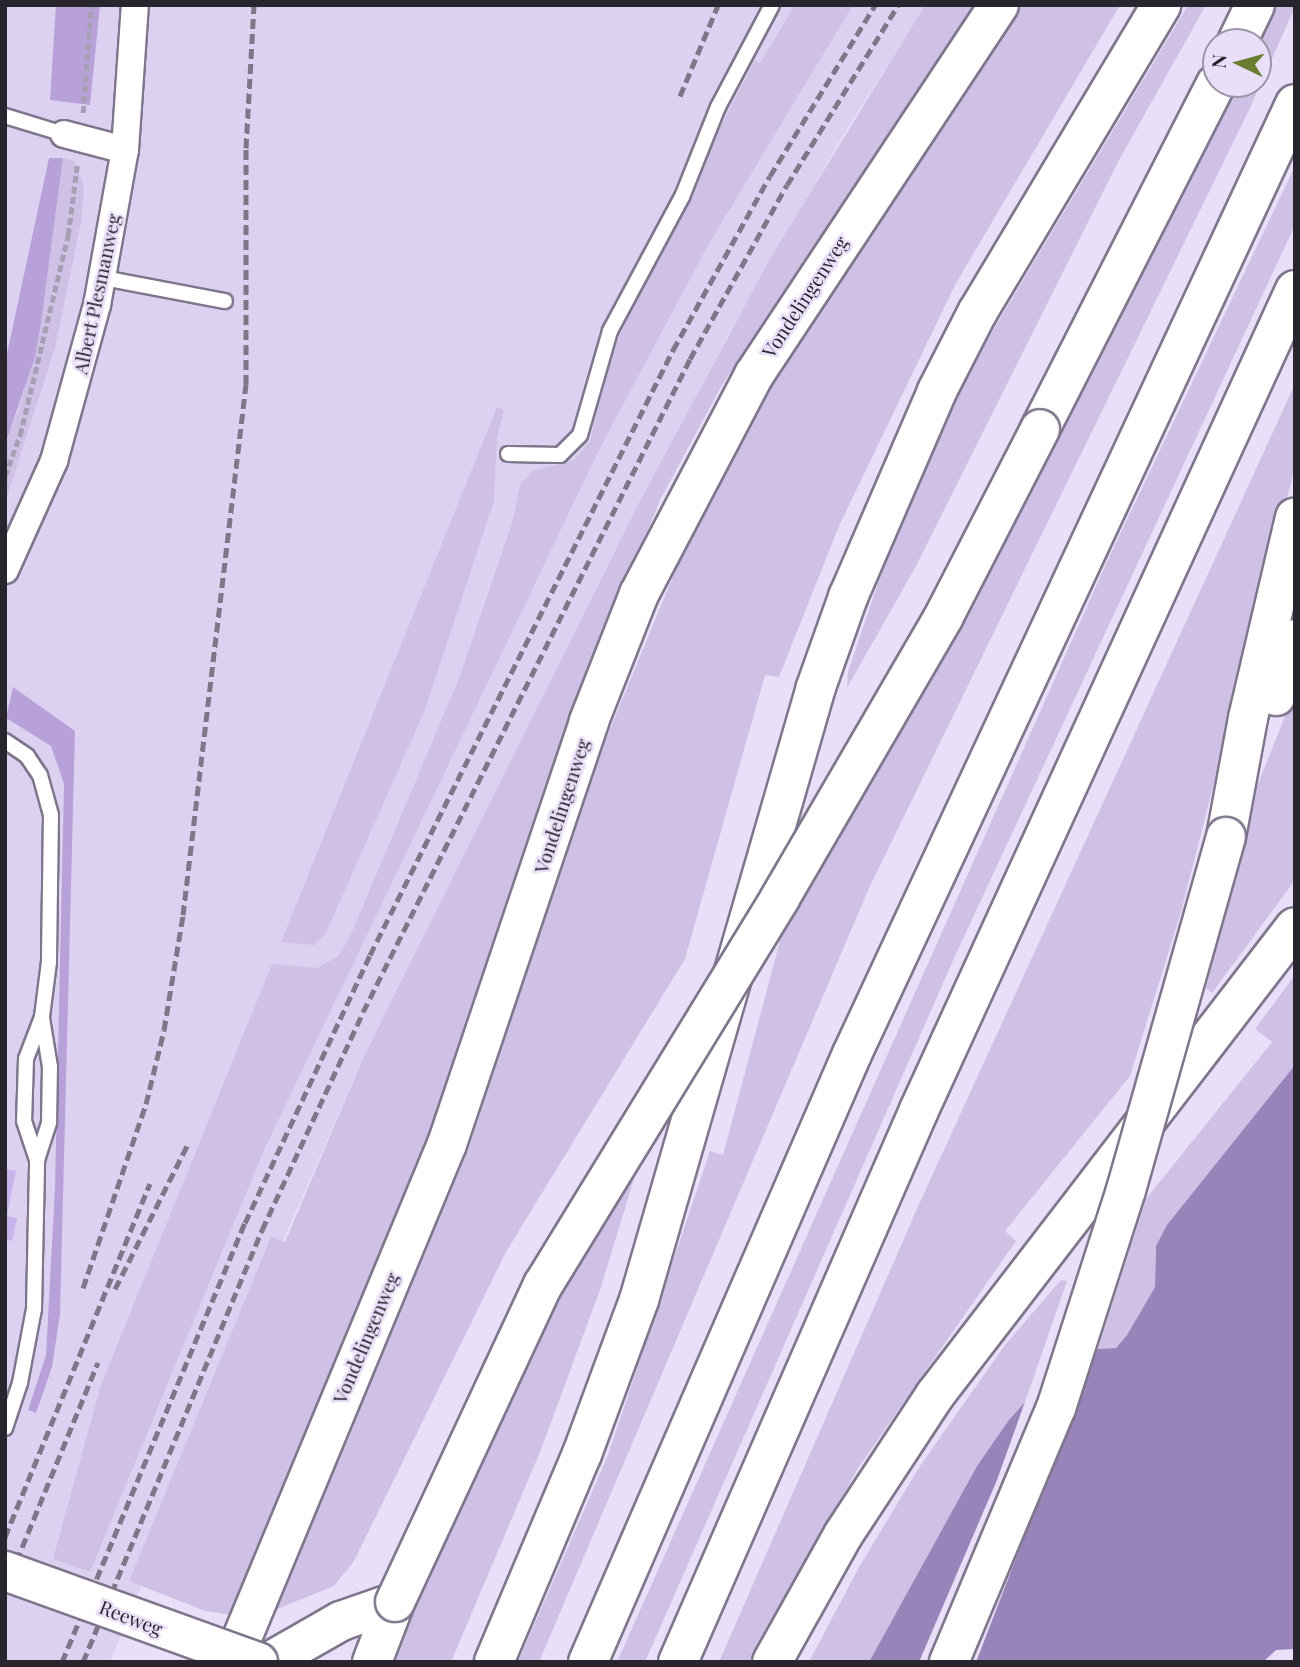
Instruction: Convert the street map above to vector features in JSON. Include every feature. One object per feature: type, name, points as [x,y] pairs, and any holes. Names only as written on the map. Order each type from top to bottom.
[{"type":"main road","name":"Vondelingenweg","points":[[232,1662],[451,1133],[589,721],[639,594],[754,375],[999,5]]},
{"type":"main road","points":[[494,1662],[582,1454],[639,1300],[816,687],[848,597],[937,391],[977,313],[1160,5]]},
{"type":"main road","points":[[1244,28],[1255,5]]},
{"type":"main road","points":[[372,1662],[395,1602],[543,1285],[773,909],[944,616],[1209,98]]},
{"type":"main road","points":[[588,1662],[858,1042],[1295,104]]},
{"type":"main road","points":[[678,1662],[925,1098],[1295,290]]},
{"type":"main road","points":[[1226,837],[1248,719],[1295,517]]},
{"type":"main road","points":[[950,1662],[1056,1408],[1126,1190],[1226,837],[1295,639]]},
{"type":"main road","points":[[772,1662],[843,1535],[935,1395],[1295,927]]},
{"type":"main road","name":"Reeweg","points":[[5,1571],[258,1662]]},
{"type":"main road","points":[[269,1662],[341,1621],[395,1602]]},
{"type":"street","name":"Albert Plesmanweg","points":[[5,570],[54,461],[103,278],[125,150],[135,5]]},
{"type":"street","points":[[72,136],[125,150]]},
{"type":"lane","points":[[508,454],[560,455],[580,435],[610,331],[682,197],[718,107],[772,5]]},
{"type":"lane","points":[[5,116],[72,136]]},
{"type":"lane","points":[[103,278],[225,300]]},
{"type":"lane","points":[[5,741],[27,756],[49,796],[52,924],[42,1017],[26,1059],[24,1121],[37,1160]]},
{"type":"lane","points":[[5,1428],[23,1371],[34,1309],[37,1160],[50,1111],[50,1067],[42,1017]]},
{"type":"path","points":[[5,476],[20,435],[68,235],[72,136],[91,5]]},
{"type":"shaded area","points":[[5,5],[924,7],[841,139],[727,337],[364,1056],[265,1282],[110,1662],[5,1662]]},
{"type":"shaded area","points":[[56,5],[100,5],[90,105],[50,100]]},
{"type":"shaded area","points":[[795,5],[853,5],[707,247],[599,450],[264,1150],[90,1572],[53,1559],[101,1385],[272,964],[317,968],[338,956],[349,939],[460,676],[513,520],[520,485],[532,471],[574,460],[590,441],[608,364],[632,307],[692,199],[718,132],[755,60],[760,63]]},
{"type":"shaded area","points":[[925,5],[981,5],[722,385],[660,500],[554,766],[408,1203],[231,1615],[205,1611],[129,1581],[271,1237],[285,1242],[364,1056],[641,499],[771,257]]},
{"type":"shaded area","points":[[1023,5],[1120,5],[955,285],[839,526],[779,677],[765,675],[685,959],[506,1252],[354,1561],[334,1586],[277,1609],[468,1150],[593,770],[686,545],[777,376]]},
{"type":"shaded area","points":[[1206,5],[1118,162],[916,566],[847,688],[848,672],[910,488],[974,362],[1187,7]]},
{"type":"shaded area","points":[[1259,5],[1295,7],[1272,59],[1272,28],[1259,28]]},
{"type":"shaded area","points":[[1213,98],[1254,98],[870,886],[539,1662],[518,1662],[608,1455],[710,1151],[723,1155],[786,918]]},
{"type":"shaded area","points":[[49,158],[63,158],[41,323],[35,357],[5,445],[5,363]]},
{"type":"shaded area","points":[[63,158],[75,161],[84,187],[81,222],[55,348],[5,503],[5,445],[21,403],[41,323]]},
{"type":"shaded area","points":[[1295,166],[1295,225],[955,956],[645,1662],[617,1662],[1105,566]]},
{"type":"shaded area","points":[[1295,384],[1295,467],[1181,912],[1130,1076],[1005,1231],[1016,1241],[858,1468],[753,1662],[719,1662],[920,1202]]},
{"type":"shaded area","points":[[497,407],[504,410],[497,438],[494,501],[424,712],[325,935],[314,945],[281,942]]},
{"type":"shaded area","points":[[13,687],[75,731],[60,1314],[52,1367],[36,1413],[28,1410],[46,1355],[55,1188],[64,784],[51,746],[6,718]]},
{"type":"shaded area","points":[[1295,691],[1295,880],[1212,993],[1206,988],[1254,794]]},
{"type":"shaded area","points":[[1295,975],[1295,1065],[1156,1246],[1155,1287],[1127,1335],[1116,1348],[1098,1349],[1146,1199],[1272,1042],[1255,1029]]},
{"type":"shaded area","points":[[1295,1065],[1295,1649],[1276,1650],[1263,1662],[869,1662],[977,1466],[1009,1420],[1025,1402],[1098,1349],[1116,1348],[1127,1335],[1155,1287],[1156,1246],[1167,1225]]},
{"type":"shaded area","points":[[648,1133],[600,1290],[540,1452],[451,1662],[396,1662],[398,1635],[570,1270]]},
{"type":"shaded area","points":[[1061,1280],[1067,1281],[1025,1402],[977,1466],[869,1662],[809,1662],[858,1569],[920,1466],[1005,1345]]},
{"type":"pier","points":[[1098,1346],[976,1662],[919,1662],[997,1480],[1027,1396]]},
{"type":"building","points":[[5,1169],[16,1171],[7,1216],[17,1218],[12,1241],[5,1239]]},
{"type":"railway","points":[[83,1288],[146,1104],[164,1030],[183,915],[246,384],[246,148],[254,5]]},
{"type":"railway","points":[[680,96],[718,5]]},
{"type":"railway","points":[[62,1662],[245,1223],[370,955],[673,350],[770,176],[875,5]]},
{"type":"railway","points":[[83,1662],[262,1230],[363,1012],[690,359],[787,185],[898,5]]},
{"type":"railway","points":[[115,1289],[189,1142]]},
{"type":"railway","points":[[5,1537],[150,1184]]},
{"type":"railway","points":[[5,1589],[98,1362]]}]
